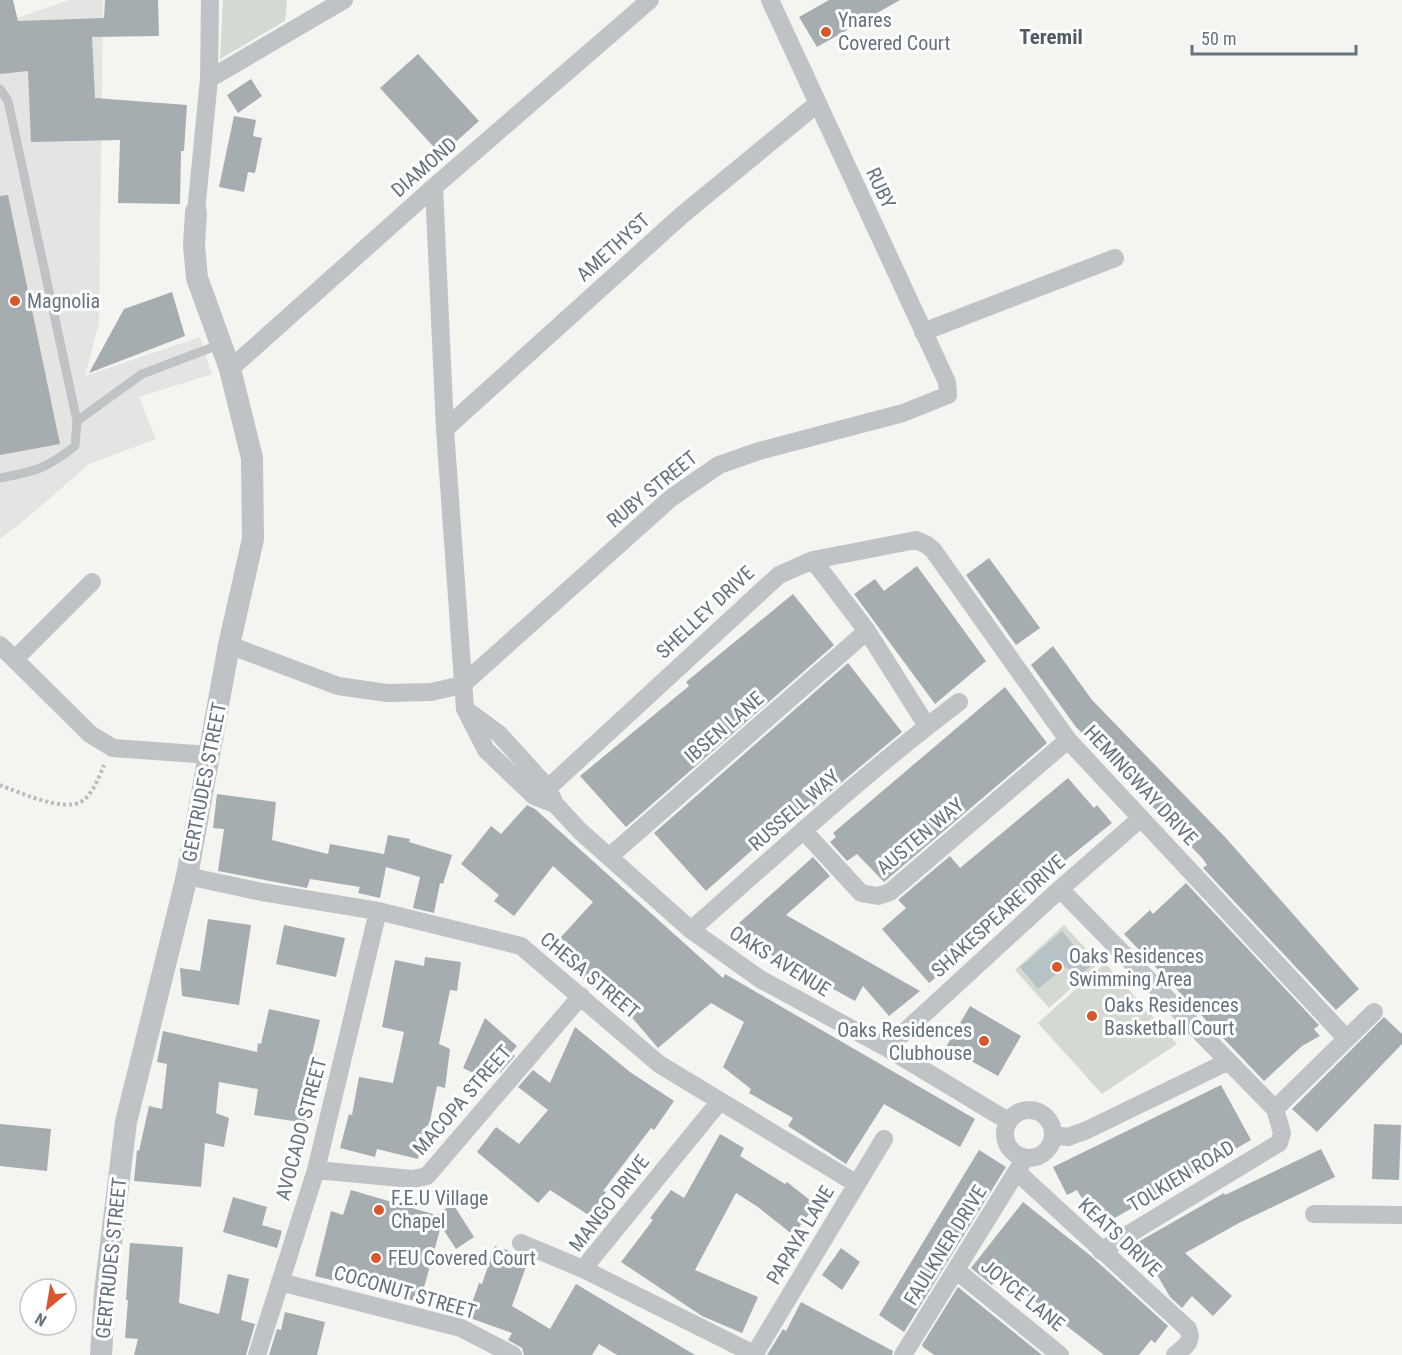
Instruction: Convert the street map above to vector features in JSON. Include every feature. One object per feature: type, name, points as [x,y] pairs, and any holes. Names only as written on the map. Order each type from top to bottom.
[{"type":"street","points":[[196,212],[209,79],[210,0]]},
{"type":"street","points":[[209,79],[344,0]]},
{"type":"street","name":"DIAMOND","points":[[230,369],[434,187],[650,0]]},
{"type":"street","name":"RUBY","points":[[770,0],[947,382],[948,395]]},
{"type":"street","name":"AMETHYST","points":[[445,429],[682,215],[817,104]]},
{"type":"street","name":"OAKS AVENUE","points":[[434,187],[445,429],[462,685],[465,709],[486,750],[534,796],[551,796],[580,831],[691,930],[760,980],[887,1048],[1008,1120]]},
{"type":"street","name":"GERTRUDES STREET","points":[[101,1355],[105,1292],[126,1122],[187,876],[229,645],[253,539],[252,458],[230,369],[197,278],[194,245],[196,212]]},
{"type":"street","points":[[923,332],[1115,258]]},
{"type":"street","name":"RUBY STREET","points":[[462,685],[671,498],[718,465],[759,451],[903,413],[948,395]]},
{"type":"street","name":"SHELLEY DRIVE","points":[[551,796],[779,574],[813,560],[916,540],[927,544]]},
{"type":"street","name":"HEMINGWAY DRIVE","points":[[927,544],[1068,740],[1346,1038]]},
{"type":"street","points":[[813,560],[867,632],[927,726]]},
{"type":"street","points":[[15,659],[92,582]]},
{"type":"street","name":"IBSEN LANE","points":[[610,856],[867,632]]},
{"type":"street","points":[[0,645],[90,734],[113,748],[210,755]]},
{"type":"street","points":[[229,645],[338,686],[387,693],[431,692],[462,685]]},
{"type":"street","name":"RUSSELL WAY","points":[[691,930],[803,830],[959,702]]},
{"type":"street","name":"AUSTEN WAY","points":[[803,830],[861,893],[878,896],[890,892],[1068,740]]},
{"type":"street","name":"SHAKESPEARE DRIVE","points":[[887,1048],[1141,818]]},
{"type":"street","name":"CHESA STREET","points":[[187,876],[262,892],[378,911],[521,946],[660,1064],[857,1184]]},
{"type":"street","points":[[1060,890],[1275,1109],[1374,1012]]},
{"type":"street","name":"AVOCADO STREET","points":[[257,1355],[316,1170],[378,911]]},
{"type":"street","name":"MACOPA STREET","points":[[316,1170],[412,1179],[427,1176],[581,996]]},
{"type":"street","points":[[1053,1135],[1068,1137],[1087,1130],[1227,1062]]},
{"type":"street","name":"MANGO DRIVE","points":[[720,1101],[584,1269],[754,1354]]},
{"type":"street","points":[[1032,1109],[1047,1118],[1052,1126],[1053,1135],[1044,1153],[1021,1165],[1015,1154],[1008,1148],[1004,1139],[1004,1129],[1014,1114],[1032,1109]]},
{"type":"street","name":"TOLKIEN ROAD","points":[[1101,1251],[1279,1143],[1281,1137],[1275,1109]]},
{"type":"street","name":"PAPAYA LANE","points":[[754,1354],[884,1139]]},
{"type":"street","name":"KEATS DRIVE","points":[[1021,1165],[1101,1251],[1188,1329],[1191,1337],[1189,1343],[1175,1355]]},
{"type":"street","name":"FAULKNER DRIVE","points":[[905,1354],[1021,1165]]},
{"type":"street","points":[[1314,1214],[1402,1215]]},
{"type":"street","points":[[521,1243],[584,1269]]},
{"type":"street","name":"JOYCE LANE","points":[[957,1271],[1060,1355]]},
{"type":"street","name":"COCONUT STREET","points":[[280,1282],[461,1328],[513,1355]]},
{"type":"lane","points":[[0,89],[8,101],[77,421],[75,446],[54,462],[38,470],[0,478]]},
{"type":"lane","points":[[77,421],[142,374],[221,344]]},
{"type":"path","points":[[0,785],[48,801],[73,805],[82,802],[90,794],[113,748]]},
{"type":"shaded area","points":[[69,0],[103,0],[99,323],[85,376],[200,337],[212,374],[139,397],[156,439],[89,464],[0,539],[0,24]]},
{"type":"shaded area","points":[[223,0],[287,0],[285,21],[220,59]]},
{"type":"shaded area","name":"Oaks Residences Swimming Area","points":[[1064,925],[1099,963],[1049,1008],[1015,970]]},
{"type":"shaded area","points":[[1062,931],[1091,966],[1076,978],[1066,966],[1038,989],[1020,967]]},
{"type":"shaded area","name":"Oaks Residences Basketball Court","points":[[1105,963],[1177,1044],[1102,1094],[1038,1023]]},
{"type":"building","points":[[0,0],[13,0],[18,21],[104,18],[105,0],[158,0],[159,36],[92,37],[95,98],[187,105],[184,151],[181,151],[180,204],[118,203],[120,140],[31,142],[28,71],[0,74]]},
{"type":"building","name":"Ynares Covered Court","points":[[829,0],[900,0],[817,47],[799,17]]},
{"type":"building","points":[[418,54],[479,121],[441,155],[380,88]]},
{"type":"building","points":[[251,79],[262,96],[238,113],[227,95]]},
{"type":"building","points":[[234,116],[256,120],[253,136],[262,138],[255,173],[248,172],[244,192],[219,187]]},
{"type":"building","name":"Magnolia","points":[[8,195],[60,444],[0,455],[0,196]]},
{"type":"building","points":[[172,292],[185,336],[89,373],[124,309]]},
{"type":"building","points":[[989,558],[1040,628],[1016,645],[966,575]]},
{"type":"building","points":[[917,566],[986,661],[935,704],[854,594],[875,579],[884,591]]},
{"type":"building","points":[[793,594],[834,645],[626,827],[580,776],[689,686],[686,682]]},
{"type":"building","points":[[1053,646],[1092,700],[1225,837],[1359,989],[1336,1010],[1203,868],[1207,865],[1203,859],[1076,727],[1031,665]]},
{"type":"building","points":[[848,663],[902,732],[800,817],[796,811],[706,891],[654,833]]},
{"type":"building","points":[[1005,687],[1047,743],[884,882],[857,854],[847,861],[830,842],[836,837],[833,833]]},
{"type":"building","points":[[1068,778],[1094,808],[1097,805],[1112,823],[985,925],[991,932],[929,983],[882,929],[906,908],[898,900],[950,856],[960,868]]},
{"type":"building","points":[[217,794],[276,802],[272,840],[328,854],[330,844],[384,854],[388,835],[410,839],[409,842],[452,855],[443,884],[440,883],[434,913],[413,908],[420,877],[386,867],[380,898],[358,893],[360,887],[310,879],[307,888],[218,871],[224,829],[213,828]]},
{"type":"building","points":[[527,805],[535,809],[723,978],[725,974],[975,1119],[960,1147],[884,1104],[846,1164],[788,1126],[793,1118],[749,1093],[751,1089],[723,1067],[744,1022],[711,1003],[658,1048],[629,1014],[625,1017],[602,990],[598,993],[551,948],[593,902],[553,866],[514,916],[494,901],[499,895],[461,864],[491,826],[501,834]]},
{"type":"building","points":[[813,857],[830,876],[786,915],[920,991],[889,1016],[863,986],[855,1001],[766,952],[739,923]]},
{"type":"building","points":[[1186,883],[1319,1025],[1314,1029],[1320,1036],[1302,1046],[1264,1081],[1124,934],[1150,910],[1153,914]]},
{"type":"building","points":[[208,919],[251,925],[239,1005],[182,996],[180,968],[200,971]]},
{"type":"building","points":[[284,925],[345,938],[336,977],[276,964]]},
{"type":"building","points":[[425,957],[461,962],[457,991],[450,990],[439,1044],[450,1049],[445,1088],[437,1086],[429,1126],[426,1126],[418,1159],[377,1149],[375,1157],[340,1148],[349,1114],[352,1115],[359,1077],[393,1083],[404,1032],[382,1027],[395,960],[424,966]]},
{"type":"building","name":"Oaks Residences Clubhouse","points":[[970,1006],[1021,1036],[998,1076],[946,1047]]},
{"type":"building","points":[[269,1009],[320,1020],[312,1054],[317,1054],[306,1123],[254,1115],[258,1089],[219,1082],[216,1113],[229,1118],[224,1147],[205,1143],[201,1187],[134,1181],[137,1150],[139,1151],[149,1106],[162,1109],[167,1064],[157,1062],[163,1031],[257,1052]]},
{"type":"building","points":[[1384,1017],[1402,1034],[1402,1044],[1317,1132],[1292,1109]]},
{"type":"building","points":[[485,1018],[517,1046],[511,1053],[515,1056],[500,1073],[489,1065],[486,1079],[463,1068]]},
{"type":"building","points":[[575,1027],[630,1072],[674,1101],[654,1130],[651,1128],[603,1191],[606,1192],[590,1216],[550,1190],[538,1203],[477,1152],[496,1127],[519,1144],[548,1110],[518,1087],[533,1070],[550,1083]]},
{"type":"building","points":[[1221,1085],[1251,1140],[1099,1227],[1077,1190],[1067,1195],[1053,1167]]},
{"type":"building","points":[[0,1124],[51,1129],[47,1171],[0,1166]]},
{"type":"building","points":[[1374,1124],[1401,1125],[1399,1180],[1372,1179]]},
{"type":"building","points":[[720,1134],[744,1148],[740,1156],[785,1184],[787,1182],[816,1205],[793,1235],[736,1193],[695,1270],[758,1297],[742,1333],[702,1316],[621,1262],[653,1220],[650,1218],[671,1190],[684,1198]]},
{"type":"building","points":[[1321,1149],[1335,1177],[1239,1223],[1185,1253],[1232,1296],[1213,1316],[1192,1296],[1182,1308],[1170,1297],[1138,1242],[1224,1193],[1225,1195]]},
{"type":"building","points":[[979,1150],[1006,1167],[904,1332],[879,1315]]},
{"type":"building","name":"FEU Covered Court","points":[[351,1190],[436,1215],[453,1204],[474,1237],[456,1249],[441,1226],[420,1302],[315,1276],[331,1211],[343,1215]]},
{"type":"building","points":[[233,1197],[267,1207],[262,1225],[282,1231],[277,1248],[223,1232]]},
{"type":"building","points":[[1023,1202],[1091,1256],[1168,1326],[1155,1343],[1151,1340],[1139,1355],[1104,1355],[1000,1274],[992,1285],[971,1268]]},
{"type":"building","points":[[130,1243],[183,1247],[179,1303],[219,1314],[228,1274],[249,1279],[241,1320],[255,1324],[246,1355],[134,1355],[138,1339],[125,1338]]},
{"type":"building","points":[[495,1246],[529,1258],[512,1306],[550,1329],[576,1284],[695,1355],[617,1355],[599,1344],[592,1355],[524,1355],[522,1348],[508,1340],[512,1333],[467,1317],[479,1283],[482,1284]]},
{"type":"building","points":[[841,1248],[860,1262],[842,1290],[822,1275]]},
{"type":"building","points":[[958,1287],[1042,1355],[934,1355],[923,1347],[922,1345]]},
{"type":"building","points":[[801,1302],[893,1351],[892,1355],[767,1355],[783,1329],[786,1331]]},
{"type":"building","points":[[285,1312],[325,1322],[317,1355],[269,1355],[277,1329],[281,1330]]},
{"type":"place","name":"Ynares Covered Court","points":[[826,32]]},
{"type":"place","name":"Magnolia","points":[[15,301]]},
{"type":"place","name":"Oaks Residences Swimming Area","points":[[1057,967]]},
{"type":"place","name":"Oaks Residences Basketball Court","points":[[1092,1016]]},
{"type":"place","name":"Oaks Residences Clubhouse","points":[[984,1041]]},
{"type":"place","name":"F.E.U Village Chapel","points":[[379,1210]]},
{"type":"place","name":"FEU Covered Court","points":[[376,1258]]},
{"type":"district","name":"Teremil","points":[[1051,37]]}]
